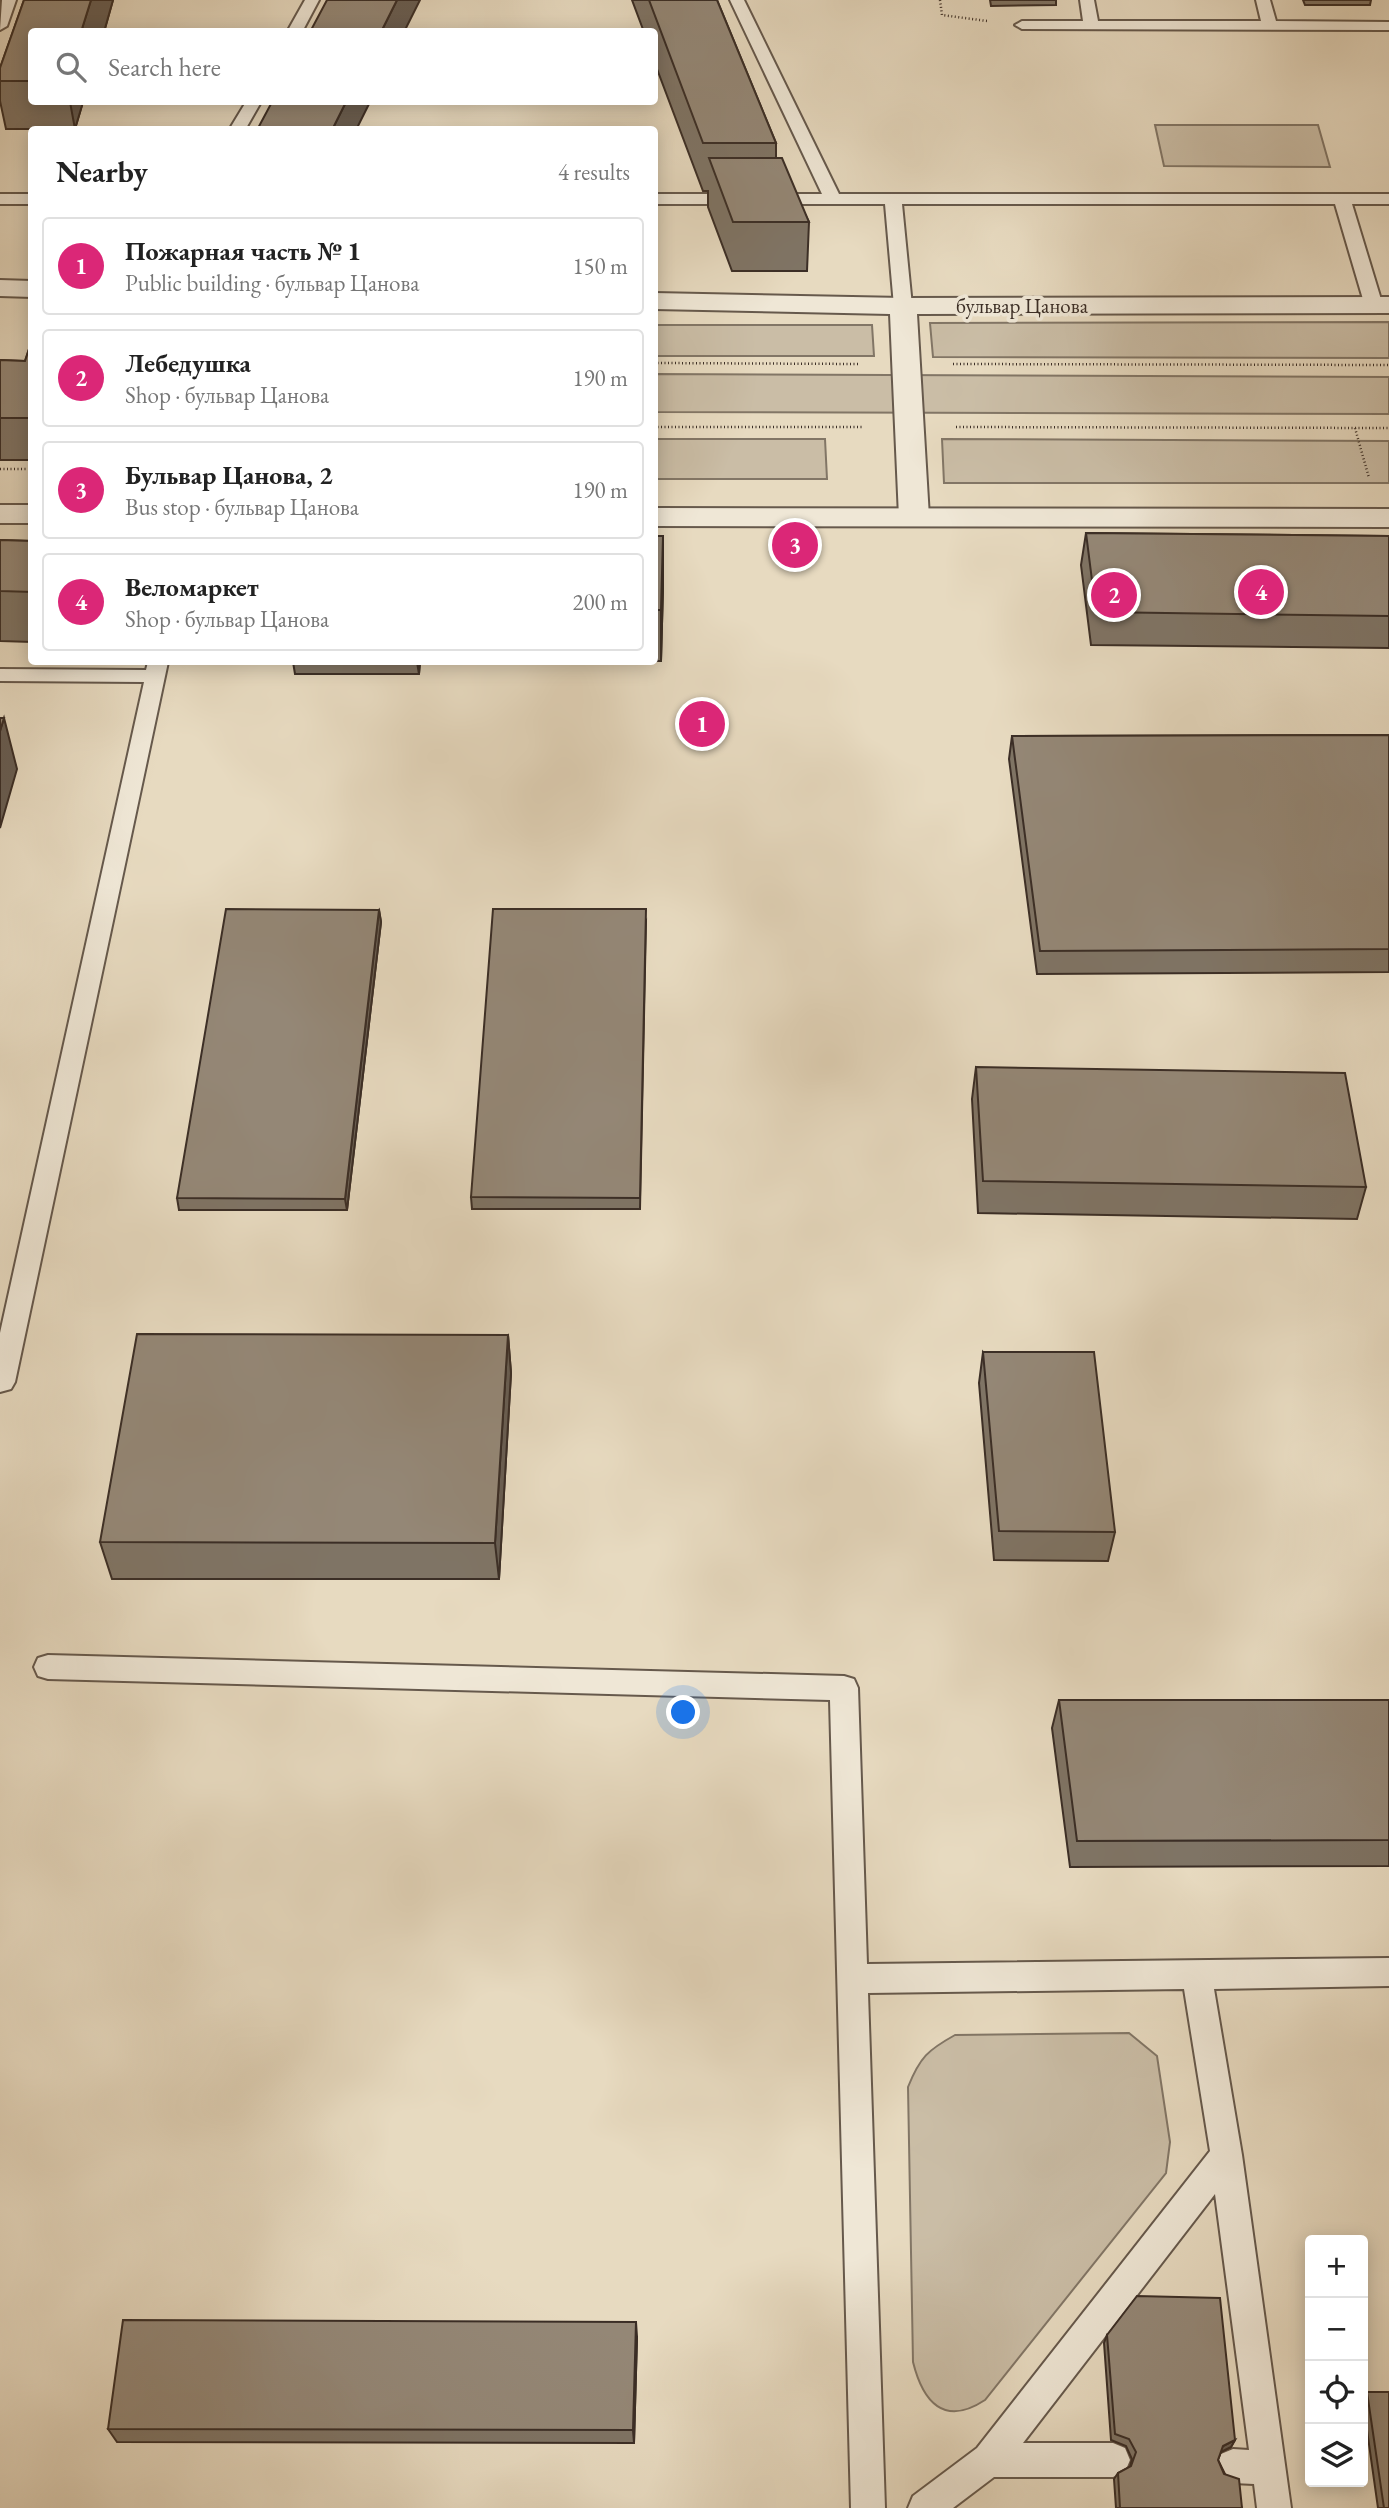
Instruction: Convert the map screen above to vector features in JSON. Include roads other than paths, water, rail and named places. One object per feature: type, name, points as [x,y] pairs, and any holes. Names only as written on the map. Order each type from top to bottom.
[{"type":"street","points":[[0,288],[28,289]]},
{"type":"street","name":"бульвар Цанова","points":[[658,301],[903,306],[1381,306]]},
{"type":"street","points":[[903,306],[914,517]]},
{"type":"street","points":[[0,514],[28,514]]},
{"type":"street","points":[[658,517],[1385,518]]},
{"type":"lane","points":[[0,26],[9,0]]},
{"type":"lane","points":[[296,28],[312,0]]},
{"type":"lane","points":[[737,0],[833,199]]},
{"type":"lane","points":[[1087,0],[1092,26]]},
{"type":"lane","points":[[1263,0],[1270,26]]},
{"type":"lane","points":[[1022,25],[1389,26]]},
{"type":"lane","points":[[239,126],[251,105]]},
{"type":"lane","points":[[0,199],[28,199]]},
{"type":"lane","points":[[658,199],[1389,199]]},
{"type":"lane","points":[[893,199],[903,306]]},
{"type":"lane","points":[[1342,199],[1381,306]]},
{"type":"lane","points":[[0,675],[157,669],[0,1382]]},
{"type":"lane","points":[[48,1667],[844,1688],[868,2508]]},
{"type":"lane","points":[[854,1979],[1389,1972]]},
{"type":"lane","points":[[1197,1975],[1226,2155],[1274,2508]]},
{"type":"lane","points":[[925,2508],[989,2460],[1226,2155]]},
{"type":"lane","points":[[989,2460],[1113,2460]]},
{"type":"lane","points":[[1233,2466],[1268,2468]]},
{"type":"place","name":"Бульвар Цанова, 2","points":[[795,545]]},
{"type":"place","name":"Веломаркет","points":[[1261,592]]},
{"type":"place","name":"Лебедушка","points":[[1114,595]]},
{"type":"place","name":"Пожарная часть № 1","points":[[702,724]]}]
